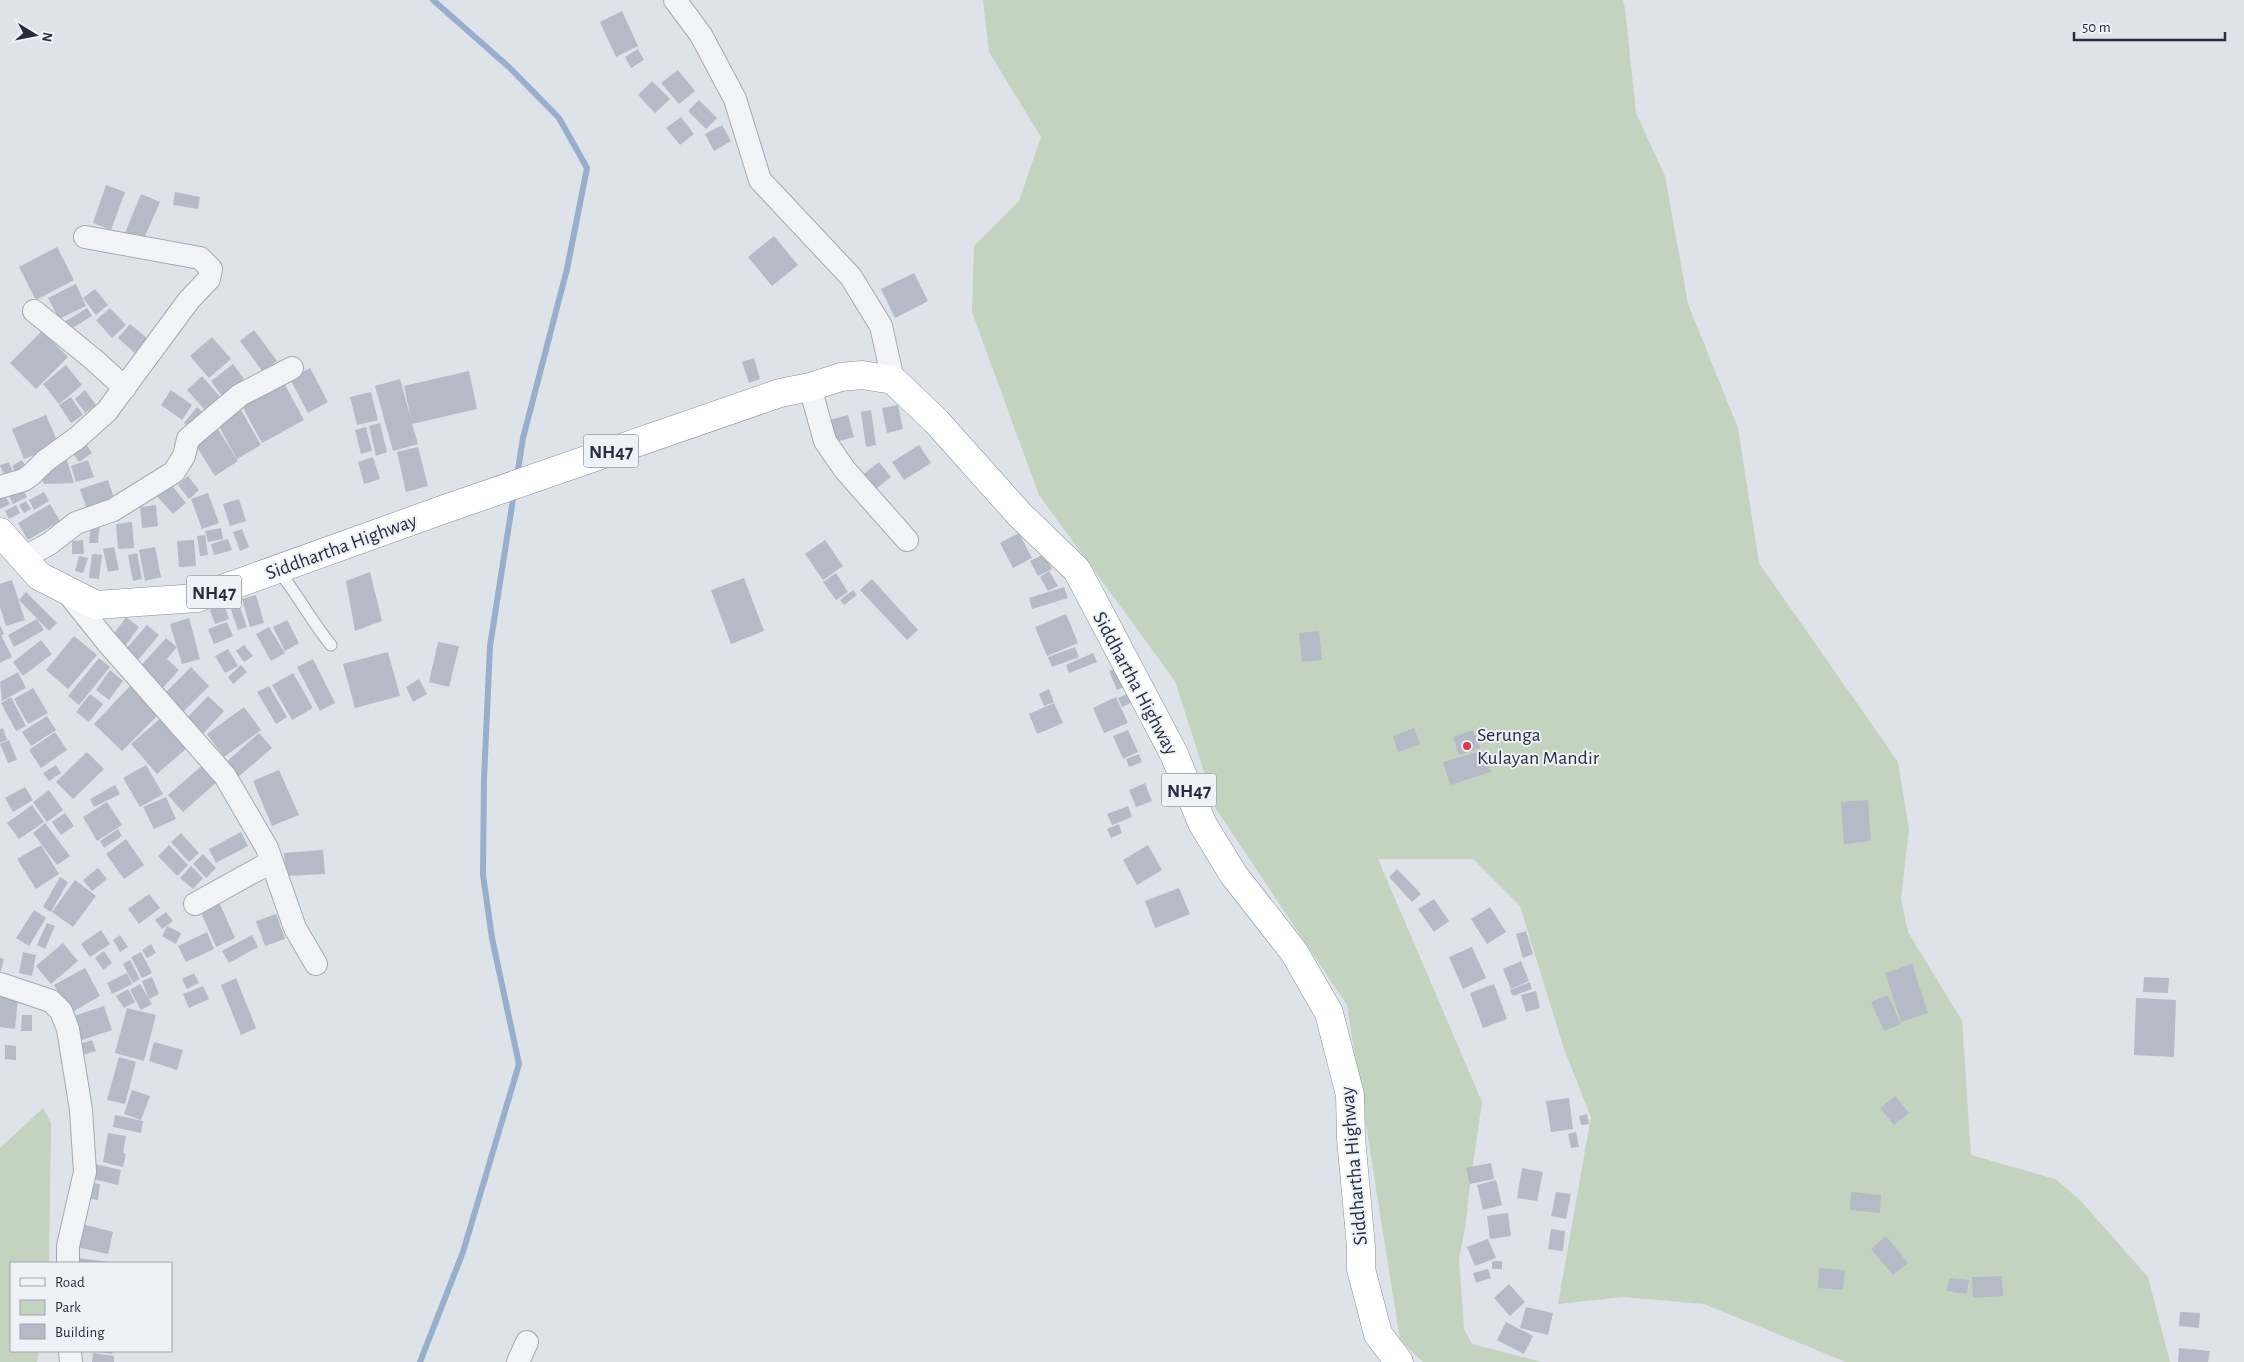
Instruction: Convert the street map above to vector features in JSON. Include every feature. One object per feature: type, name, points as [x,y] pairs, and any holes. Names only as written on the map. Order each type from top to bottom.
[{"type":"highway","name":"NH47","points":[[810,387],[841,377],[862,375],[893,380]]},
{"type":"highway","name":"Siddhartha Highway","points":[[893,380],[936,421],[1020,516],[1077,570],[1174,754],[1202,823],[1233,874],[1294,952],[1330,1013],[1350,1095],[1351,1138],[1363,1278],[1378,1334],[1400,1362]]},
{"type":"highway","name":"Siddhartha Highway","points":[[0,532],[40,576],[96,604],[197,598],[442,510],[780,393],[810,387]]},
{"type":"street","points":[[675,0],[700,35],[735,98],[760,180],[851,277],[881,326],[893,380]]},
{"type":"street","points":[[0,487],[24,480],[45,460],[78,438],[102,415],[125,388],[189,300],[209,279],[211,269],[200,258],[85,238]]},
{"type":"street","points":[[34,311],[94,359],[125,388]]},
{"type":"street","points":[[23,558],[49,544],[76,523],[113,510],[174,472],[184,456],[188,439],[240,395],[292,368]]},
{"type":"street","points":[[810,387],[825,441],[845,470],[907,540]]},
{"type":"street","points":[[65,589],[108,642],[225,776],[267,848],[295,928],[316,964]]},
{"type":"street","points":[[195,904],[272,862]]},
{"type":"street","points":[[0,984],[51,1001],[61,1011],[68,1029],[81,1110],[84,1172],[68,1246],[68,1262]]},
{"type":"street","points":[[518,1362],[527,1342]]},
{"type":"lane","points":[[277,569],[291,586],[318,630],[331,645]]},
{"type":"green space","points":[[983,0],[1623,0],[1636,113],[1665,176],[1688,304],[1738,428],[1759,563],[1898,762],[1909,829],[1901,899],[1908,932],[1962,1021],[1971,1155],[2055,1179],[2080,1200],[2148,1277],[2170,1362],[1846,1362],[1704,1304],[1622,1297],[1558,1304],[1591,1117],[1564,1049],[1520,906],[1473,859],[1378,859],[1482,1102],[1465,1229],[1459,1259],[1464,1329],[1472,1344],[1542,1362],[1423,1362],[1400,1340],[1347,1005],[1216,809],[1175,681],[1039,495],[972,312],[974,246],[1019,201],[1041,137],[989,52]]},
{"type":"green space","points":[[43,1108],[51,1123],[49,1262],[10,1262],[10,1352],[39,1352],[37,1362],[0,1362],[0,1148]]},
{"type":"building","points":[[622,11],[638,46],[616,57],[600,22]]},
{"type":"building","points":[[638,49],[644,60],[631,68],[625,57]]},
{"type":"building","points":[[678,70],[695,91],[679,104],[661,83]]},
{"type":"building","points":[[652,81],[670,99],[655,113],[638,95]]},
{"type":"building","points":[[699,100],[717,118],[706,129],[688,111]]},
{"type":"building","points":[[681,117],[694,134],[680,145],[666,128]]},
{"type":"building","points":[[722,125],[731,141],[714,151],[705,134]]},
{"type":"building","points":[[106,185],[125,192],[111,230],[93,223]]},
{"type":"building","points":[[175,192],[200,197],[198,209],[173,205]]},
{"type":"building","points":[[141,194],[160,202],[143,241],[125,233]]},
{"type":"building","points":[[774,236],[798,265],[772,286],[748,257]]},
{"type":"building","points":[[57,247],[74,280],[36,300],[19,267]]},
{"type":"building","points":[[914,273],[928,301],[895,318],[881,289]]},
{"type":"building","points":[[76,284],[86,306],[59,319],[48,298]]},
{"type":"building","points":[[95,289],[108,305],[96,315],[83,298]]},
{"type":"building","points":[[87,308],[92,316],[66,332],[61,324]]},
{"type":"building","points":[[110,308],[126,325],[112,338],[96,320]]},
{"type":"building","points":[[130,324],[148,339],[136,354],[118,338]]},
{"type":"building","points":[[254,330],[277,361],[263,372],[240,341]]},
{"type":"building","points":[[42,331],[68,357],[36,389],[10,363]]},
{"type":"building","points":[[212,337],[231,359],[209,378],[190,356]]},
{"type":"building","points":[[754,358],[760,379],[749,383],[742,362]]},
{"type":"building","points":[[233,364],[244,379],[222,396],[211,381]]},
{"type":"building","points":[[66,365],[82,385],[59,404],[43,384]]},
{"type":"building","points":[[310,368],[328,402],[308,413],[290,379]]},
{"type":"building","points":[[469,371],[477,409],[412,424],[418,444],[393,451],[375,386],[400,379],[411,419],[404,386]]},
{"type":"building","points":[[202,376],[222,399],[207,412],[187,390]]},
{"type":"building","points":[[284,383],[304,420],[262,443],[242,406]]},
{"type":"building","points":[[85,390],[96,405],[85,413],[75,399]]},
{"type":"building","points":[[171,390],[192,405],[182,420],[161,405]]},
{"type":"building","points":[[371,392],[378,420],[357,425],[350,397]]},
{"type":"building","points":[[71,397],[83,415],[71,423],[59,405]]},
{"type":"building","points":[[898,405],[903,429],[887,433],[882,408]]},
{"type":"building","points":[[197,407],[206,415],[193,431],[184,423]]},
{"type":"building","points":[[241,410],[261,445],[237,459],[217,423]]},
{"type":"building","points":[[871,410],[876,445],[866,447],[861,412]]},
{"type":"building","points":[[46,415],[59,445],[24,459],[12,429]]},
{"type":"building","points":[[848,415],[854,437],[828,444],[822,422]]},
{"type":"building","points":[[380,423],[387,452],[376,456],[369,426]]},
{"type":"building","points":[[216,426],[238,461],[215,476],[193,441]]},
{"type":"building","points":[[366,427],[372,451],[361,454],[355,430]]},
{"type":"building","points":[[85,442],[92,453],[79,462],[71,451]]},
{"type":"building","points":[[919,445],[931,463],[904,480],[892,462]]},
{"type":"building","points":[[418,447],[428,486],[406,492],[397,452]]},
{"type":"building","points":[[65,454],[74,483],[44,484],[39,472]]},
{"type":"building","points":[[373,457],[380,479],[364,484],[358,462]]},
{"type":"building","points":[[22,460],[28,471],[18,477],[12,466]]},
{"type":"building","points":[[88,460],[94,477],[76,482],[71,466]]},
{"type":"building","points":[[9,462],[15,478],[6,481],[0,465]]},
{"type":"building","points":[[879,462],[891,477],[872,492],[860,477]]},
{"type":"building","points":[[188,476],[199,490],[189,499],[178,485]]},
{"type":"building","points":[[108,480],[115,501],[87,509],[80,489]]},
{"type":"building","points":[[170,483],[186,503],[173,514],[156,495]]},
{"type":"building","points":[[23,490],[27,497],[13,504],[9,496]]},
{"type":"building","points":[[3,492],[10,504],[0,509],[0,493]]},
{"type":"building","points":[[44,492],[49,501],[34,510],[29,500]]},
{"type":"building","points":[[208,493],[219,523],[202,529],[191,499]]},
{"type":"building","points":[[239,499],[246,521],[230,526],[223,504]]},
{"type":"building","points":[[26,501],[31,509],[24,513],[19,505]]},
{"type":"building","points":[[50,504],[60,521],[28,540],[18,523]]},
{"type":"building","points":[[16,505],[20,513],[9,519],[5,511]]},
{"type":"building","points":[[156,505],[158,526],[142,528],[140,507]]},
{"type":"building","points":[[91,521],[100,522],[98,543],[89,543]]},
{"type":"building","points":[[132,522],[134,548],[118,549],[116,524]]},
{"type":"building","points":[[221,528],[223,539],[208,542],[205,531]]},
{"type":"building","points":[[242,529],[249,547],[240,551],[233,532]]},
{"type":"building","points":[[1019,533],[1032,558],[1013,568],[1000,543]]},
{"type":"building","points":[[205,535],[208,555],[200,556],[197,536]]},
{"type":"building","points":[[228,539],[232,550],[214,555],[211,544]]},
{"type":"building","points":[[83,540],[84,554],[72,554],[72,541]]},
{"type":"building","points":[[194,540],[196,566],[179,567],[177,541]]},
{"type":"building","points":[[825,540],[843,566],[823,580],[805,554]]},
{"type":"building","points":[[114,547],[119,570],[108,572],[103,549]]},
{"type":"building","points":[[155,547],[161,577],[145,581],[139,550]]},
{"type":"building","points":[[137,553],[142,579],[133,581],[128,555]]},
{"type":"building","points":[[92,554],[102,555],[99,579],[89,578]]},
{"type":"building","points":[[1044,554],[1052,569],[1038,576],[1030,561]]},
{"type":"building","points":[[79,556],[88,558],[83,573],[75,571]]},
{"type":"building","points":[[1049,571],[1058,586],[1048,591],[1040,577]]},
{"type":"building","points":[[370,572],[382,621],[355,631],[346,581]]},
{"type":"building","points":[[836,573],[848,592],[836,600],[823,582]]},
{"type":"building","points":[[744,578],[764,631],[731,644],[711,590]]},
{"type":"building","points":[[872,579],[918,630],[907,640],[860,590]]},
{"type":"building","points":[[12,580],[25,620],[6,626],[0,607],[0,584]]},
{"type":"building","points":[[1064,587],[1068,598],[1032,609],[1029,598]]},
{"type":"building","points":[[853,590],[857,595],[844,605],[840,600]]},
{"type":"building","points":[[26,592],[57,623],[49,631],[19,600]]},
{"type":"building","points":[[256,595],[264,623],[250,627],[242,599]]},
{"type":"building","points":[[224,604],[229,619],[215,624],[210,610]]},
{"type":"building","points":[[239,604],[247,627],[238,630],[230,607]]},
{"type":"building","points":[[1066,614],[1078,643],[1047,656],[1035,627]]},
{"type":"building","points":[[126,617],[139,627],[124,648],[111,638]]},
{"type":"building","points":[[189,618],[200,659],[182,664],[170,624]]},
{"type":"building","points":[[37,619],[44,630],[14,647],[8,635]]},
{"type":"building","points":[[287,620],[299,643],[285,651],[273,627]]},
{"type":"building","points":[[227,622],[233,636],[214,644],[208,629]]},
{"type":"building","points":[[0,625],[4,634],[1,635],[12,657],[0,663]]},
{"type":"building","points":[[147,625],[159,635],[138,660],[126,649]]},
{"type":"building","points":[[269,627],[285,653],[271,661],[256,634]]},
{"type":"building","points":[[1319,631],[1322,660],[1302,662],[1299,633]]},
{"type":"building","points":[[74,636],[97,655],[68,689],[46,670]]},
{"type":"building","points":[[166,638],[177,647],[167,659],[179,670],[159,692],[138,669]]},
{"type":"building","points":[[41,640],[52,654],[23,676],[13,662]]},
{"type":"building","points":[[438,642],[459,646],[449,687],[429,682]]},
{"type":"building","points":[[244,645],[253,656],[244,662],[236,651]]},
{"type":"building","points":[[1075,647],[1079,657],[1052,667],[1048,657]]},
{"type":"building","points":[[228,649],[238,666],[225,673],[215,656]]},
{"type":"building","points":[[388,652],[400,696],[355,708],[343,664]]},
{"type":"building","points":[[1093,653],[1097,662],[1069,673],[1066,665]]},
{"type":"building","points":[[99,658],[110,667],[79,705],[68,696]]},
{"type":"building","points":[[313,659],[335,703],[320,711],[297,667]]},
{"type":"building","points":[[241,665],[247,672],[233,684],[228,677]]},
{"type":"building","points":[[1121,666],[1129,685],[1117,690],[1109,671]]},
{"type":"building","points":[[191,667],[209,686],[180,715],[162,696]]},
{"type":"building","points":[[110,670],[123,681],[109,700],[96,690]]},
{"type":"building","points":[[18,672],[26,688],[2,701],[0,682]]},
{"type":"building","points":[[293,673],[313,708],[292,720],[272,685]]},
{"type":"building","points":[[419,679],[427,694],[413,702],[406,687]]},
{"type":"building","points":[[130,686],[159,714],[122,751],[94,724]]},
{"type":"building","points":[[269,686],[287,717],[276,724],[257,692]]},
{"type":"building","points":[[33,688],[48,713],[28,724],[14,699]]},
{"type":"building","points":[[1049,689],[1054,702],[1044,706],[1039,694]]},
{"type":"building","points":[[1133,691],[1137,700],[1122,707],[1118,698]]},
{"type":"building","points":[[90,694],[103,704],[89,722],[76,712]]},
{"type":"building","points":[[208,696],[224,711],[202,735],[186,719]]},
{"type":"building","points":[[11,697],[26,726],[16,731],[1,703]]},
{"type":"building","points":[[1116,697],[1128,723],[1104,733],[1093,708]]},
{"type":"building","points":[[1054,703],[1063,723],[1037,734],[1029,714]]},
{"type":"building","points":[[244,707],[261,730],[224,757],[207,734]]},
{"type":"building","points":[[47,716],[56,730],[31,746],[22,732]]},
{"type":"building","points":[[162,717],[188,747],[157,774],[131,744]]},
{"type":"building","points":[[3,728],[7,740],[0,743],[0,729]]},
{"type":"building","points":[[1414,728],[1420,744],[1398,752],[1393,736]]},
{"type":"building","points":[[1128,730],[1138,752],[1123,759],[1113,736]]},
{"type":"building","points":[[1473,730],[1480,748],[1459,755],[1453,737]]},
{"type":"building","points":[[55,732],[67,750],[41,768],[29,750]]},
{"type":"building","points":[[259,733],[272,748],[237,778],[224,764]]},
{"type":"building","points":[[9,740],[17,760],[8,763],[0,744]]},
{"type":"building","points":[[1484,750],[1491,772],[1450,785],[1443,762]]},
{"type":"building","points":[[87,752],[104,769],[73,799],[56,782]]},
{"type":"building","points":[[1139,754],[1142,762],[1129,767],[1126,759]]},
{"type":"building","points":[[204,764],[219,780],[183,812],[168,795]]},
{"type":"building","points":[[56,765],[61,773],[49,781],[43,773]]},
{"type":"building","points":[[146,765],[163,794],[140,807],[123,778]]},
{"type":"building","points":[[279,770],[299,815],[272,826],[253,781]]},
{"type":"building","points":[[1145,783],[1152,801],[1136,807],[1129,790]]},
{"type":"building","points":[[115,785],[120,794],[94,807],[90,799]]},
{"type":"building","points":[[25,787],[33,800],[13,812],[5,798]]},
{"type":"building","points":[[49,790],[63,810],[47,822],[33,802]]},
{"type":"building","points":[[166,797],[176,819],[154,829],[143,807]]},
{"type":"building","points":[[1868,800],[1871,841],[1844,844],[1841,802]]},
{"type":"building","points":[[107,802],[122,825],[97,841],[83,817]]},
{"type":"building","points":[[32,805],[44,822],[19,839],[7,823]]},
{"type":"building","points":[[1128,806],[1132,817],[1112,825],[1107,814]]},
{"type":"building","points":[[65,813],[74,826],[61,835],[52,822]]},
{"type":"building","points":[[45,823],[70,856],[57,865],[33,833]]},
{"type":"building","points":[[1119,824],[1122,833],[1111,838],[1107,829]]},
{"type":"building","points":[[118,829],[122,836],[104,848],[100,841]]},
{"type":"building","points":[[241,832],[248,846],[216,863],[209,849]]},
{"type":"building","points":[[181,833],[199,853],[189,862],[171,842]]},
{"type":"building","points":[[126,839],[144,865],[124,879],[106,854]]},
{"type":"building","points":[[41,845],[59,874],[36,889],[17,859]]},
{"type":"building","points":[[169,845],[188,865],[177,876],[158,856]]},
{"type":"building","points":[[1148,845],[1162,870],[1137,885],[1123,860]]},
{"type":"building","points":[[323,850],[325,874],[286,876],[284,853]]},
{"type":"building","points":[[203,854],[216,868],[206,878],[193,864]]},
{"type":"building","points":[[191,866],[203,878],[193,889],[180,878]]},
{"type":"building","points":[[98,868],[107,879],[92,891],[83,880]]},
{"type":"building","points":[[1397,869],[1421,894],[1412,902],[1389,877]]},
{"type":"building","points":[[60,877],[68,882],[51,912],[43,907]]},
{"type":"building","points":[[75,880],[96,896],[73,927],[52,912]]},
{"type":"building","points":[[1179,888],[1190,914],[1155,928],[1145,901]]},
{"type":"building","points":[[149,894],[160,908],[139,924],[128,909]]},
{"type":"building","points":[[1434,899],[1449,921],[1434,932],[1418,909]]},
{"type":"building","points":[[219,902],[235,938],[216,947],[200,910]]},
{"type":"building","points":[[1490,907],[1506,932],[1487,944],[1471,919]]},
{"type":"building","points":[[34,910],[46,918],[29,946],[16,938]]},
{"type":"building","points":[[166,912],[173,921],[162,929],[155,920]]},
{"type":"building","points":[[276,914],[285,939],[265,946],[256,921]]},
{"type":"building","points":[[47,923],[55,926],[45,949],[37,945]]},
{"type":"building","points":[[167,926],[181,933],[176,944],[162,936]]},
{"type":"building","points":[[101,930],[110,944],[90,957],[81,944]]},
{"type":"building","points":[[1526,931],[1533,954],[1523,958],[1516,934]]},
{"type":"building","points":[[207,932],[214,949],[186,962],[178,946]]},
{"type":"building","points":[[120,935],[128,947],[120,952],[113,940]]},
{"type":"building","points":[[252,935],[258,947],[229,963],[222,951]]},
{"type":"building","points":[[63,943],[78,961],[51,984],[36,966]]},
{"type":"building","points":[[151,944],[156,953],[147,958],[142,950]]},
{"type":"building","points":[[1472,947],[1486,978],[1463,989],[1449,957]]},
{"type":"building","points":[[104,951],[112,963],[103,970],[95,958]]},
{"type":"building","points":[[23,952],[36,955],[32,976],[19,973]]},
{"type":"building","points":[[141,952],[152,973],[142,978],[131,957]]},
{"type":"building","points":[[0,958],[4,959],[1,971],[0,971]]},
{"type":"building","points":[[130,960],[140,979],[133,983],[123,964]]},
{"type":"building","points":[[1521,961],[1529,981],[1511,989],[1503,969]]},
{"type":"building","points":[[1912,964],[1928,1013],[1901,1022],[1885,973]]},
{"type":"building","points":[[85,968],[100,996],[69,1014],[54,985]]},
{"type":"building","points":[[127,973],[132,984],[112,994],[107,983]]},
{"type":"building","points":[[194,973],[199,983],[187,989],[182,979]]},
{"type":"building","points":[[152,977],[159,994],[149,999],[142,981]]},
{"type":"building","points":[[2144,977],[2169,978],[2168,993],[2143,992]]},
{"type":"building","points":[[236,978],[256,1028],[241,1035],[221,985]]},
{"type":"building","points":[[1530,982],[1532,989],[1513,996],[1510,990]]},
{"type":"building","points":[[140,984],[152,1004],[141,1010],[130,990]]},
{"type":"building","points":[[1494,984],[1507,1019],[1483,1028],[1470,993]]},
{"type":"building","points":[[203,986],[209,999],[189,1008],[183,994]]},
{"type":"building","points":[[128,989],[135,1002],[124,1008],[116,996]]},
{"type":"building","points":[[1536,991],[1540,1008],[1526,1012],[1521,995]]},
{"type":"building","points":[[0,995],[18,997],[15,1029],[0,1027]]},
{"type":"building","points":[[1888,995],[1901,1024],[1884,1031],[1871,1002]]},
{"type":"building","points":[[2136,998],[2176,1000],[2174,1057],[2134,1055]]},
{"type":"building","points":[[104,1006],[112,1030],[79,1041],[71,1017]]},
{"type":"building","points":[[127,1008],[156,1015],[144,1061],[115,1053]]},
{"type":"building","points":[[22,1015],[32,1015],[32,1031],[21,1031]]},
{"type":"building","points":[[92,1040],[96,1051],[83,1055],[80,1044]]},
{"type":"building","points":[[154,1042],[183,1050],[177,1070],[149,1061]]},
{"type":"building","points":[[5,1045],[16,1046],[16,1060],[5,1059]]},
{"type":"building","points":[[119,1057],[136,1062],[125,1104],[107,1100]]},
{"type":"building","points":[[132,1090],[150,1096],[141,1120],[124,1114]]},
{"type":"building","points":[[1895,1096],[1909,1113],[1894,1125],[1880,1108]]},
{"type":"building","points":[[1569,1098],[1573,1129],[1551,1132],[1546,1101]]},
{"type":"building","points":[[1587,1114],[1589,1124],[1581,1125],[1579,1116]]},
{"type":"building","points":[[115,1115],[143,1121],[141,1133],[113,1127]]},
{"type":"building","points":[[1576,1132],[1579,1147],[1571,1148],[1568,1134]]},
{"type":"building","points":[[108,1133],[126,1136],[123,1153],[126,1154],[123,1167],[103,1162]]},
{"type":"building","points":[[1491,1163],[1494,1179],[1470,1184],[1466,1168]]},
{"type":"building","points":[[95,1164],[121,1170],[118,1185],[92,1179]]},
{"type":"building","points":[[1522,1168],[1543,1172],[1537,1201],[1517,1198]]},
{"type":"building","points":[[1496,1180],[1502,1205],[1483,1210],[1477,1185]]},
{"type":"building","points":[[88,1182],[100,1184],[98,1200],[85,1198]]},
{"type":"building","points":[[1556,1192],[1571,1194],[1566,1219],[1551,1216]]},
{"type":"building","points":[[1851,1192],[1881,1195],[1880,1213],[1850,1210]]},
{"type":"building","points":[[1508,1213],[1511,1236],[1490,1239],[1487,1216]]},
{"type":"building","points":[[78,1223],[113,1232],[108,1254],[72,1246]]},
{"type":"building","points":[[1551,1229],[1565,1231],[1563,1251],[1548,1249]]},
{"type":"building","points":[[1886,1236],[1908,1263],[1893,1275],[1871,1249]]},
{"type":"building","points":[[1488,1239],[1496,1258],[1475,1266],[1467,1247]]},
{"type":"building","points":[[77,1258],[110,1262],[77,1262]]},
{"type":"building","points":[[1492,1261],[1502,1261],[1502,1269],[1492,1269]]},
{"type":"building","points":[[1819,1268],[1845,1270],[1843,1290],[1818,1288]]},
{"type":"building","points":[[1488,1269],[1491,1278],[1476,1283],[1473,1273]]},
{"type":"building","points":[[2002,1276],[2003,1296],[1973,1298],[1972,1277]]},
{"type":"building","points":[[1949,1278],[1969,1280],[1967,1294],[1947,1291]]},
{"type":"building","points":[[1509,1284],[1525,1302],[1510,1316],[1494,1298]]},
{"type":"building","points":[[1526,1307],[1553,1313],[1548,1335],[1520,1328]]},
{"type":"building","points":[[2180,1312],[2200,1313],[2199,1328],[2179,1326]]},
{"type":"building","points":[[1506,1322],[1533,1336],[1524,1354],[1497,1340]]},
{"type":"building","points":[[2179,1348],[2210,1351],[2208,1362],[2178,1362]]},
{"type":"building","points":[[93,1353],[114,1356],[114,1362],[92,1362]]},
{"type":"waterway","points":[[433,0],[510,68],[559,118],[587,168],[567,269],[523,438],[517,476]]},
{"type":"waterway","points":[[420,1362],[463,1252],[519,1064],[492,938],[483,875],[484,779],[490,646],[514,493]]},
{"type":"place","name":"Serunga Kulayan Mandir","points":[[1467,746]]}]
